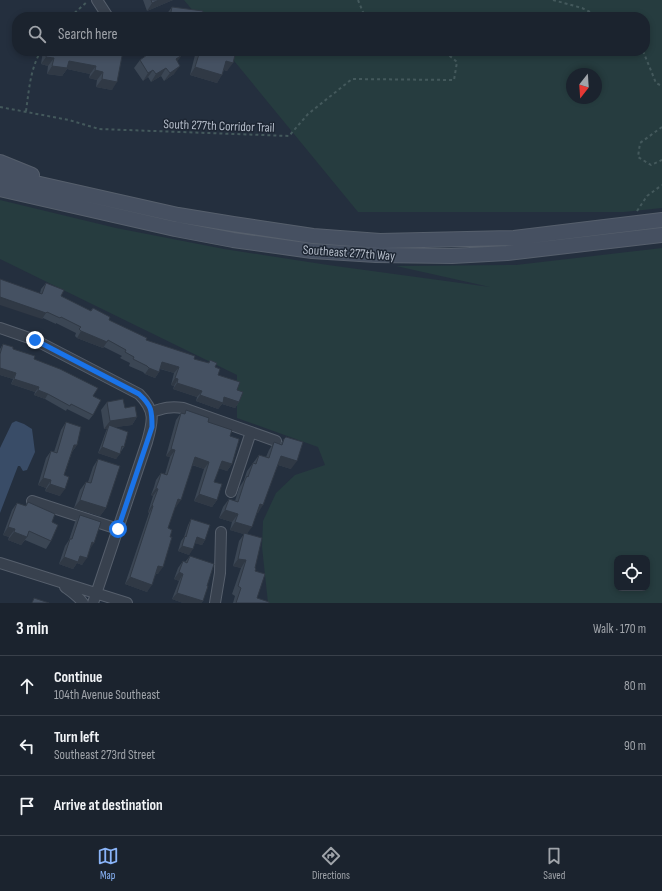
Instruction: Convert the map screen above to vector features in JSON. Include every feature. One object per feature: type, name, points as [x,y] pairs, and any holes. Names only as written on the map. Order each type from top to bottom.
[{"type":"main road","points":[[0,162],[91,195]]},
{"type":"main road","points":[[0,174],[91,195]]},
{"type":"main road","points":[[0,189],[41,198]]},
{"type":"main road","points":[[0,193],[41,198]]},
{"type":"main road","name":"Southeast 277th Way","points":[[91,195],[178,215],[233,224],[313,236],[380,241],[514,238],[662,220]]},
{"type":"main road","name":"Southeast 277th Way","points":[[41,198],[124,218],[233,240],[312,251],[368,255],[452,256],[507,253],[662,235]]},
{"type":"street","points":[[97,0],[105,12]]},
{"type":"street","points":[[0,328],[35,340],[139,394],[146,401],[152,412],[152,427],[94,598]]},
{"type":"street","points":[[152,412],[164,408],[183,408],[276,441]]},
{"type":"street","points":[[231,492],[251,432]]},
{"type":"street","points":[[32,501],[118,529]]},
{"type":"street","points":[[215,603],[220,573],[221,532]]},
{"type":"street","points":[[0,563],[49,578],[94,598],[127,603]]},
{"type":"street","points":[[49,578],[72,592],[80,598],[83,603]]},
{"type":"path","points":[[76,12],[90,0]]},
{"type":"path","points":[[358,0],[363,12]]},
{"type":"path","points":[[553,0],[582,8],[590,12]]},
{"type":"path","points":[[26,112],[29,86],[35,61],[38,56]]},
{"type":"path","name":"South 277th Corridor Trail","points":[[0,106],[69,120],[99,129],[289,136],[308,114],[352,79],[454,80],[457,62],[450,56]]},
{"type":"path","points":[[645,56],[656,83],[662,86]]},
{"type":"path","points":[[662,127],[640,143],[638,157],[651,165],[662,160]]},
{"type":"path","points":[[629,224],[647,196],[662,185]]},
{"type":"green space","points":[[184,0],[662,0],[662,208],[624,212],[358,212],[230,56],[650,56],[650,12],[194,12]]},
{"type":"green space","points":[[0,200],[116,228],[224,249],[490,287],[396,266],[516,265],[662,248],[662,603],[268,603],[262,547],[263,521],[276,493],[295,475],[325,465],[318,447],[237,418],[237,375],[0,259]]},
{"type":"water","points":[[16,421],[32,429],[35,452],[27,470],[23,471],[20,466],[18,466],[0,513],[0,448],[12,423]]},
{"type":"building","points":[[151,0],[159,0],[152,3]]},
{"type":"building","points":[[172,7],[203,11],[203,12],[171,12]]},
{"type":"building","points":[[122,56],[117,82],[102,79],[103,72],[95,70],[96,66],[69,61],[67,68],[52,66],[54,58],[46,57]]},
{"type":"building","points":[[146,56],[180,56],[176,59],[180,66],[170,73],[166,68],[156,74],[153,70],[148,73],[140,60]]},
{"type":"building","points":[[198,56],[235,56],[233,63],[226,61],[222,75],[195,67]]},
{"type":"building","points":[[0,279],[42,294],[46,283],[64,290],[61,296],[91,311],[93,308],[110,317],[109,320],[147,338],[146,340],[195,356],[194,359],[209,363],[210,360],[217,363],[215,367],[220,369],[218,375],[240,382],[237,390],[243,392],[239,402],[224,397],[223,403],[200,395],[202,391],[177,383],[178,379],[175,378],[179,367],[162,362],[159,372],[133,359],[134,357],[125,352],[126,350],[108,340],[107,342],[81,331],[79,329],[81,327],[61,317],[60,318],[47,312],[46,313],[0,297]]},
{"type":"building","points":[[3,344],[35,356],[34,359],[60,369],[98,388],[93,396],[101,400],[93,415],[71,404],[70,406],[38,390],[39,387],[14,379],[16,373],[0,368],[0,354]]},
{"type":"building","points":[[123,399],[125,408],[135,406],[137,417],[110,421],[107,402]]},
{"type":"building","points":[[186,410],[209,418],[208,422],[232,430],[230,436],[239,440],[232,464],[222,461],[214,482],[222,484],[217,500],[199,494],[209,462],[195,457],[181,500],[178,499],[168,528],[172,530],[170,537],[172,537],[163,567],[158,566],[152,585],[130,577],[153,506],[152,505],[158,489],[156,488],[161,473],[167,475],[175,450],[171,449],[181,413],[185,414]]},
{"type":"building","points":[[66,422],[81,427],[77,445],[74,445],[64,475],[69,477],[65,489],[50,484],[51,480],[43,478],[51,451],[57,453]]},
{"type":"building","points":[[109,425],[128,432],[124,447],[122,446],[120,454],[102,447]]},
{"type":"building","points":[[286,437],[303,442],[297,461],[281,456],[263,505],[260,504],[252,527],[235,522],[238,514],[225,510],[229,499],[238,502],[245,480],[247,476],[248,477],[253,463],[256,464],[259,455],[269,458],[274,442],[282,445]]},
{"type":"building","points":[[98,459],[120,466],[106,508],[80,500],[86,482],[91,483]]},
{"type":"building","points":[[28,502],[55,514],[52,522],[58,525],[51,541],[29,531],[27,537],[14,532],[15,529],[8,527],[17,503],[26,506]]},
{"type":"building","points":[[80,515],[101,522],[87,558],[80,556],[78,562],[64,557]]},
{"type":"building","points":[[191,519],[210,525],[205,540],[197,537],[193,549],[182,546]]},
{"type":"building","points":[[244,533],[262,538],[255,571],[265,574],[257,598],[269,603],[236,603],[241,588],[238,586],[246,560],[238,559]]},
{"type":"building","points":[[190,556],[214,564],[203,601],[177,593],[183,574],[179,572],[183,561],[187,563]]},
{"type":"building","points":[[34,598],[49,603],[32,603]]},
{"type":"route","points":[[35,340],[139,394],[150,407],[152,412],[152,427],[118,529]]}]
